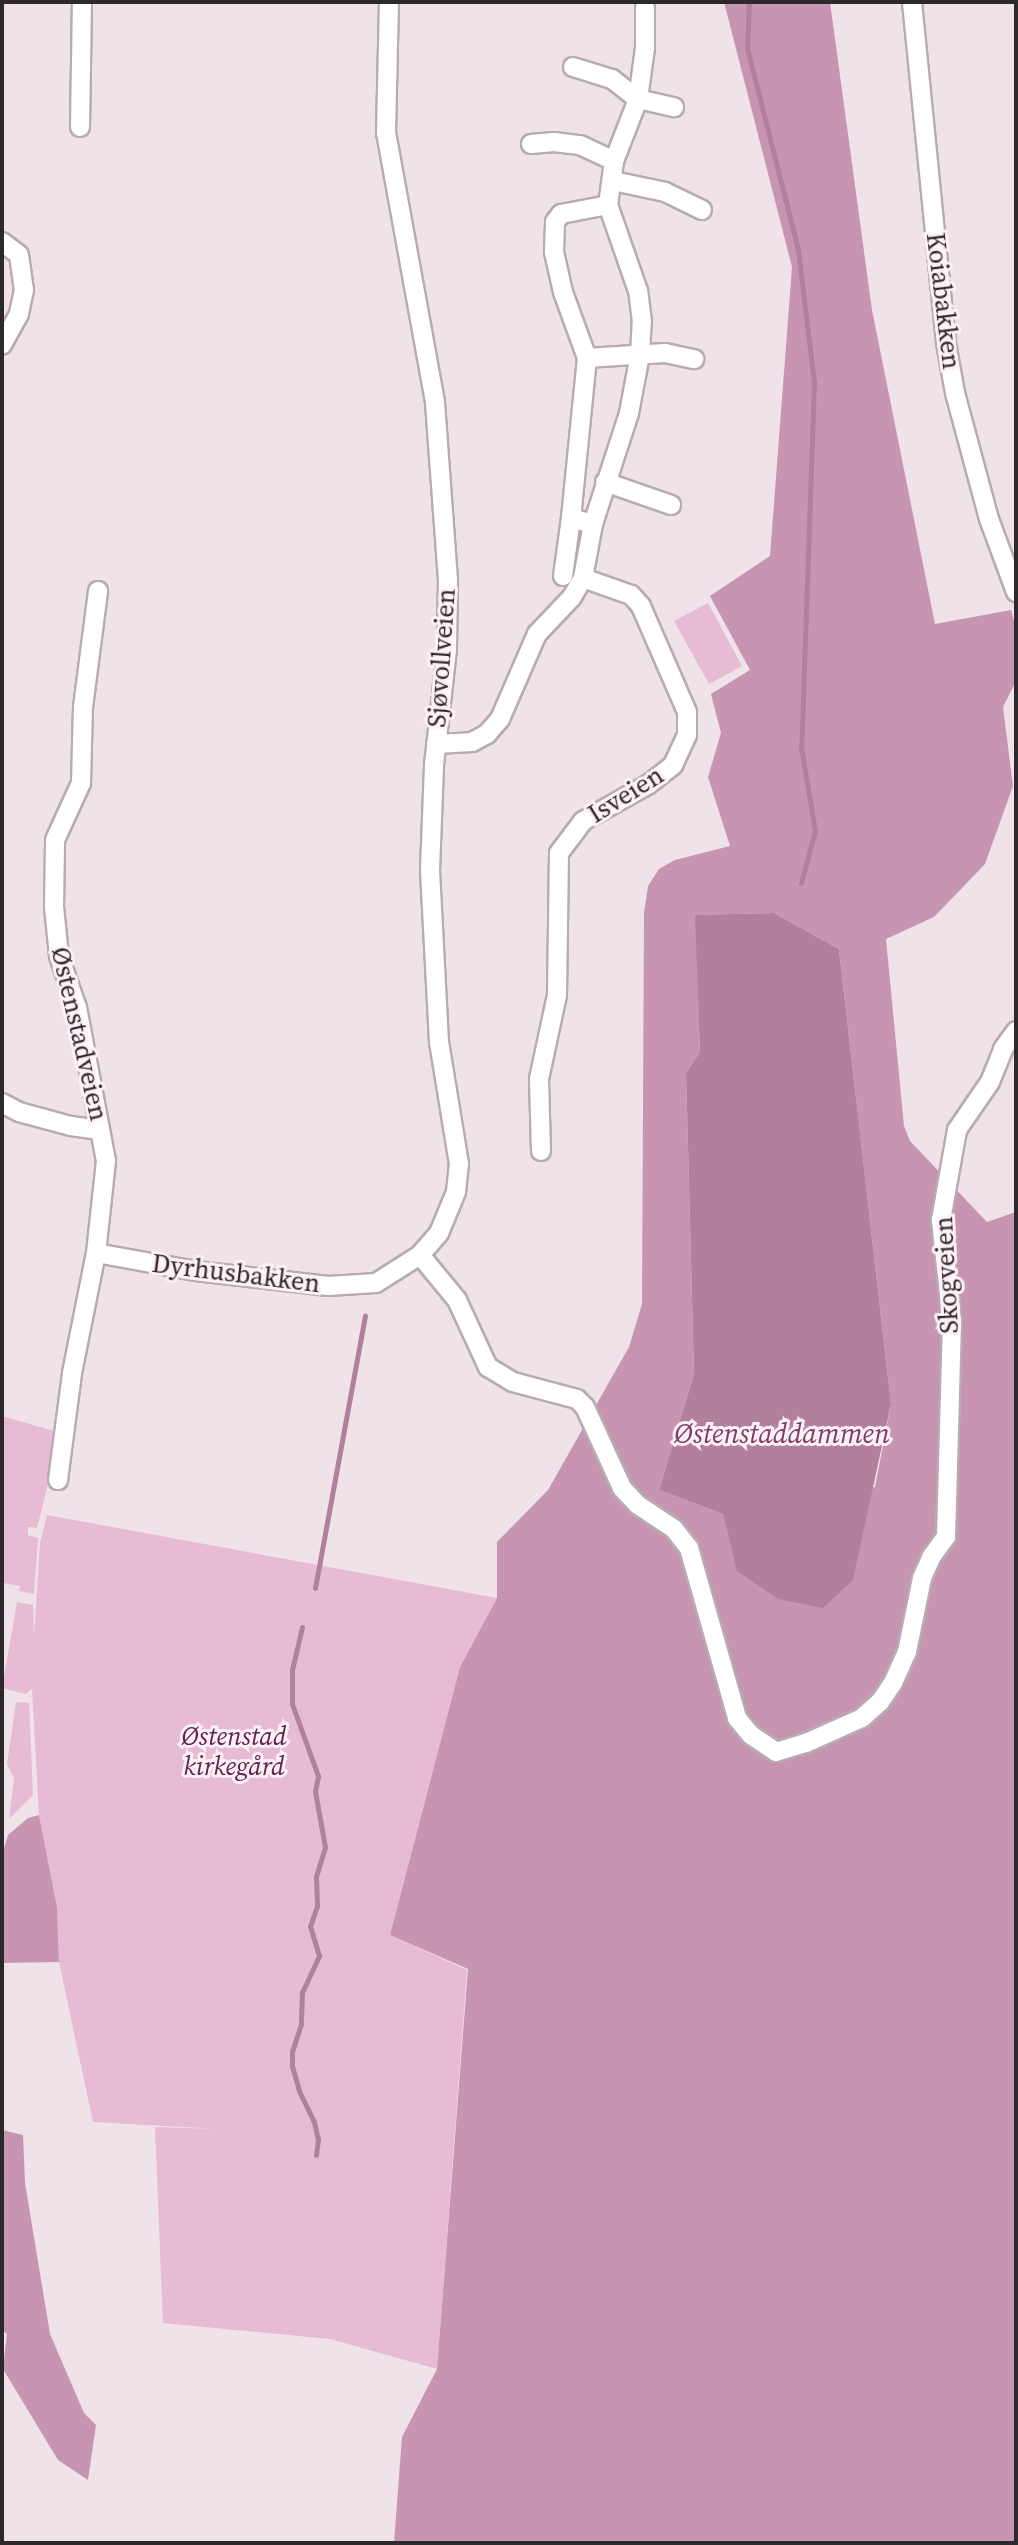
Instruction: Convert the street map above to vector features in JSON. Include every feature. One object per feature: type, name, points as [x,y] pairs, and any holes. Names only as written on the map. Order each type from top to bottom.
[{"type":"street","points":[[80,127],[82,2]]},
{"type":"street","name":"Sjøvollveien","points":[[376,1283],[420,1255],[447,1218],[456,1192],[459,1164],[439,1042],[430,870],[436,744],[448,635],[442,464],[435,402],[386,133],[389,2]]},
{"type":"street","name":"Koiabakken","points":[[912,2],[948,355],[989,519],[1016,592]]},
{"type":"street","points":[[436,744],[472,742],[493,727],[510,701],[537,634],[572,597],[583,578],[593,524],[629,413],[640,355],[642,322],[638,291],[608,205],[614,161],[638,99],[645,48],[645,8]]},
{"type":"street","points":[[573,67],[612,79],[638,99],[674,107]]},
{"type":"street","points":[[531,144],[554,142],[580,145],[614,161]]},
{"type":"street","points":[[613,181],[665,192],[702,210]]},
{"type":"street","points":[[563,576],[579,454],[587,358],[563,292],[554,252],[555,222],[561,214],[608,205]]},
{"type":"street","points":[[2,242],[19,255],[24,290],[19,314],[2,345]]},
{"type":"street","points":[[587,358],[665,353],[694,359]]},
{"type":"street","points":[[579,454],[611,463]]},
{"type":"street","points":[[605,482],[671,505]]},
{"type":"street","points":[[571,518],[593,524]]},
{"type":"street","name":"Isveien","points":[[541,1151],[539,1079],[557,995],[559,853],[583,821],[649,784],[673,765],[687,735],[687,712],[641,606],[631,595],[583,578]]},
{"type":"street","name":"Østenstadveien","points":[[58,1480],[72,1373],[96,1253],[106,1161],[77,1008],[59,956],[54,907],[55,840],[81,783],[83,707],[98,591]]},
{"type":"street","name":"Skogveien","points":[[420,1255],[457,1300],[488,1367],[513,1382],[577,1399],[585,1407],[622,1488],[638,1505],[674,1529],[689,1548],[737,1718],[751,1735],[776,1752],[842,1728],[880,1702],[907,1652],[922,1578],[946,1537],[952,1322],[941,1220],[945,1189],[957,1130],[990,1082],[1003,1049],[1016,1031]]},
{"type":"street","points":[[2,1103],[58,1122],[100,1130]]},
{"type":"street","name":"Dyrhusbakken","points":[[96,1253],[196,1271],[314,1285],[376,1283]]},
{"type":"green space","points":[[708,603],[742,666],[709,684],[674,621]]},
{"type":"green space","points":[[2,1416],[61,1433],[37,1528],[28,1527],[28,1535],[38,1538],[34,1594],[19,1591],[20,1586],[3,1583]]},
{"type":"green space","name":"Østenstad kirkegård","points":[[47,1515],[497,1598],[460,1667],[390,1935],[467,1970],[437,2369],[330,2339],[163,2323],[155,2127],[218,2129],[93,2122],[59,1962],[57,1907],[39,1815],[32,1688],[26,1694],[2,1688],[17,1602],[33,1605],[34,1636],[40,1543]]},
{"type":"green space","points":[[16,1702],[29,1703],[33,1795],[9,1819],[14,1778],[7,1764]]},
{"type":"shaded area","points":[[724,2],[830,2],[872,310],[935,624],[1011,610],[1016,628],[1016,681],[1003,707],[1013,786],[985,864],[934,917],[886,939],[904,1126],[910,1141],[987,1222],[1016,1212],[1016,2543],[394,2543],[402,2437],[437,2369],[468,1969],[390,1935],[460,1667],[497,1598],[497,1542],[548,1490],[629,1347],[642,1304],[644,913],[648,886],[659,869],[675,860],[730,846],[708,777],[721,733],[711,694],[750,670],[710,596],[770,556],[792,267]],"holes":[[[774,913],[839,949],[891,1404],[875,1487],[723,1514],[659,1490],[694,1374],[686,1073],[700,1052],[696,915]]]},
{"type":"shaded area","points":[[39,1815],[57,1907],[59,1962],[2,1963],[2,1856],[8,1835],[28,1818]]},
{"type":"shaded area","points":[[2,2130],[23,2135],[25,2183],[50,2334],[84,2413],[96,2425],[88,2480],[58,2460],[3,2369],[7,2334],[2,2330]]},
{"type":"water","name":"Østenstaddammen","points":[[774,913],[839,949],[891,1404],[853,1580],[823,1608],[778,1599],[737,1571],[723,1514],[659,1490],[694,1374],[686,1073],[700,1052],[695,915]]},
{"type":"waterway","points":[[749,2],[747,48],[798,250],[814,383],[801,747],[815,831],[801,883]]},
{"type":"waterway","points":[[315,1588],[365,1316]]},
{"type":"waterway","points":[[302,1627],[292,1670],[292,1704],[318,1776],[315,1791],[325,1847],[316,1877],[317,1906],[310,1926],[319,1956],[302,1992],[301,2024],[292,2051],[292,2066],[299,2091],[314,2122],[318,2139],[316,2155]]}]
